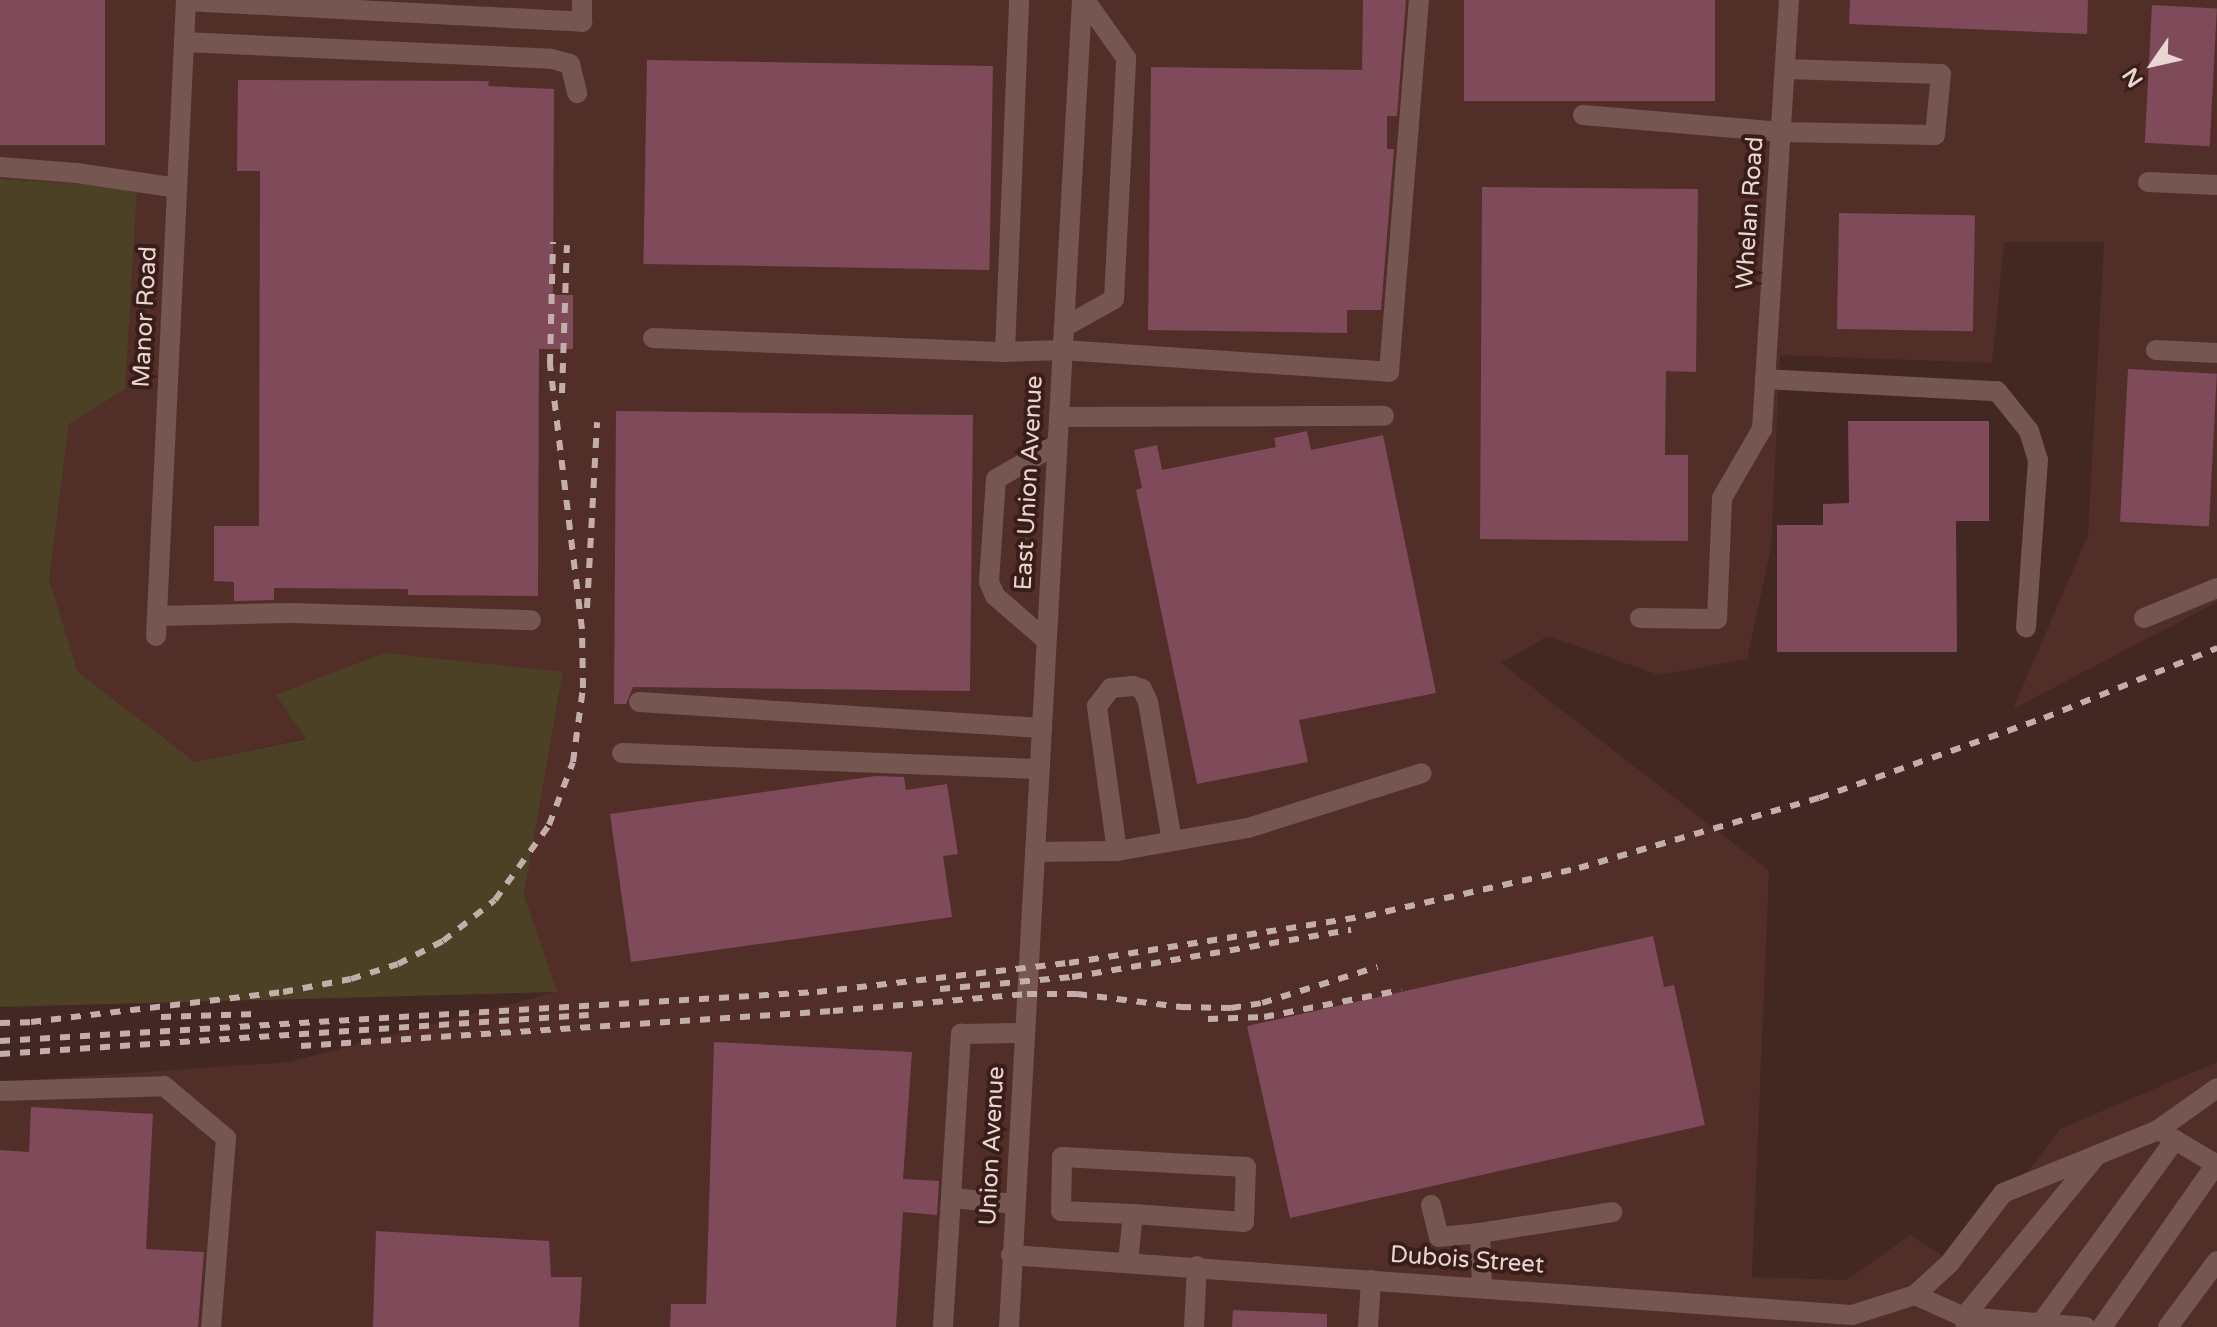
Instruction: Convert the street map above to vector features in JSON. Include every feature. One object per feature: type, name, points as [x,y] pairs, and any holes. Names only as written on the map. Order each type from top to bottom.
[{"type":"street","points":[[186,1],[582,22],[582,0]]},
{"type":"street","points":[[1005,352],[1019,0]]},
{"type":"street","points":[[1064,327],[1114,299],[1126,58],[1084,0]]},
{"type":"street","name":"East Union Avenue","points":[[1029,968],[1084,0]]},
{"type":"street","points":[[653,338],[1005,352],[1062,350],[1389,372],[1419,0]]},
{"type":"street","name":"Whelan Road","points":[[1640,618],[1717,619],[1722,498],[1762,429],[1789,0]]},
{"type":"street","name":"Manor Road","points":[[186,1],[157,626],[290,613],[531,620]]},
{"type":"street","points":[[184,42],[552,59],[570,64],[577,93]]},
{"type":"street","points":[[1583,115],[1781,132],[1935,135],[1941,74],[1785,69]]},
{"type":"street","points":[[0,167],[77,173],[177,188]]},
{"type":"street","points":[[2148,182],[2217,185]]},
{"type":"street","points":[[2156,350],[2217,353]]},
{"type":"street","points":[[1765,379],[1997,391],[2029,431],[2038,460],[2026,628]]},
{"type":"street","points":[[1059,417],[1384,416]]},
{"type":"street","points":[[1046,640],[995,596],[989,582],[996,479],[1057,444]]},
{"type":"street","points":[[2144,618],[2217,588]]},
{"type":"street","points":[[1117,851],[1097,706],[1111,688],[1133,686],[1142,689],[1148,702],[1172,841]]},
{"type":"street","points":[[639,702],[1042,728]]},
{"type":"street","points":[[622,753],[1039,769]]},
{"type":"street","points":[[1035,852],[1117,851],[1248,828],[1422,773]]},
{"type":"street","name":"Union Avenue","points":[[1009,1327],[1029,968]]},
{"type":"street","points":[[943,1327],[961,1034],[1025,1033]]},
{"type":"street","points":[[0,1091],[164,1086],[226,1138],[211,1327]]},
{"type":"street","points":[[2041,1323],[2166,1135],[2217,1088]]},
{"type":"street","points":[[2086,1327],[1965,1322],[1915,1295],[1949,1264],[2003,1193],[2097,1155],[2166,1135],[2216,1164],[2102,1327]]},
{"type":"street","points":[[1965,1322],[2097,1155]]},
{"type":"street","points":[[1062,1157],[1246,1167],[1244,1222],[1133,1214],[1061,1211],[1062,1157]]},
{"type":"street","points":[[952,1198],[1015,1204]]},
{"type":"street","points":[[1431,1205],[1439,1237],[1612,1212]]},
{"type":"street","points":[[1128,1262],[1133,1214]]},
{"type":"street","points":[[1480,1233],[1482,1287]]},
{"type":"street","name":"Dubois Street","points":[[1011,1255],[1482,1287],[1789,1319],[1852,1315],[1879,1318],[1915,1295]]},
{"type":"street","points":[[2168,1327],[2217,1261]]},
{"type":"street","points":[[1194,1327],[1197,1266]]},
{"type":"street","points":[[1368,1327],[1371,1280]]},
{"type":"shaded area","points":[[0,0],[2217,0],[2217,602],[2013,709],[2088,535],[2104,242],[2004,242],[1992,363],[1780,355],[1771,548],[1747,659],[1659,675],[1548,636],[1501,663],[1769,871],[1752,1277],[1847,1280],[1910,1235],[1957,1265],[2060,1129],[2217,1062],[2217,1327],[0,1327],[0,1082],[289,1062],[556,992],[524,895],[563,673],[277,695],[306,738],[195,762],[78,672],[49,580],[69,423],[136,187],[0,179]]},
{"type":"shaded area","points":[[0,179],[137,187],[125,389],[69,424],[49,580],[78,672],[195,762],[306,739],[276,695],[384,653],[563,672],[524,895],[557,992],[0,1007]]},
{"type":"building","points":[[0,0],[105,0],[105,145],[0,145]]},
{"type":"building","points":[[1363,0],[1406,0],[1397,116],[1387,116],[1387,149],[1394,149],[1381,310],[1347,310],[1347,333],[1148,330],[1151,67],[1362,70]]},
{"type":"building","points":[[1464,0],[1715,0],[1715,101],[1464,101]]},
{"type":"building","points":[[1850,0],[2088,0],[2087,34],[1849,24]]},
{"type":"building","points":[[2152,5],[2217,8],[2210,146],[2145,143]]},
{"type":"building","points":[[647,60],[993,66],[989,270],[643,264]]},
{"type":"building","points":[[238,80],[489,81],[488,86],[554,89],[553,295],[573,295],[573,349],[539,349],[538,596],[408,595],[408,589],[274,588],[274,600],[234,601],[234,582],[214,581],[214,526],[259,526],[260,171],[237,171]]},
{"type":"building","points":[[1482,187],[1698,189],[1696,372],[1666,371],[1665,455],[1688,455],[1688,541],[1480,539]]},
{"type":"building","points":[[1839,213],[1975,215],[1973,331],[1837,329]]},
{"type":"building","points":[[2128,369],[2217,374],[2209,526],[2120,522]]},
{"type":"building","points":[[616,411],[973,415],[970,691],[633,687],[626,704],[614,704]]},
{"type":"building","points":[[1848,421],[1989,421],[1989,521],[1956,521],[1957,652],[1777,652],[1777,525],[1823,525],[1823,504],[1849,503]]},
{"type":"building","points":[[1307,431],[1311,450],[1383,435],[1436,693],[1299,720],[1308,762],[1197,784],[1136,490],[1142,488],[1134,450],[1157,445],[1162,470],[1276,447],[1274,438]]},
{"type":"building","points":[[876,776],[904,777],[906,790],[947,784],[958,854],[943,856],[952,917],[631,962],[610,814]]},
{"type":"building","points":[[1653,936],[1664,987],[1674,985],[1705,1125],[1290,1218],[1247,1026]]},
{"type":"building","points":[[714,1042],[912,1052],[903,1179],[939,1181],[937,1215],[903,1212],[896,1327],[670,1327],[671,1304],[706,1304]]},
{"type":"building","points":[[31,1107],[153,1114],[146,1249],[204,1252],[198,1327],[0,1327],[0,1150],[29,1152]]},
{"type":"building","points":[[376,1231],[549,1241],[551,1277],[582,1277],[579,1327],[373,1327]]},
{"type":"building","points":[[1233,1310],[1327,1314],[1327,1327],[1232,1327]]},
{"type":"railway","points":[[31,1022],[283,992],[351,979],[398,964],[443,941],[495,900],[549,825],[573,762],[583,688],[582,629],[550,364],[553,242]]},
{"type":"railway","points":[[562,393],[567,245]]},
{"type":"railway","points":[[587,608],[597,422]]},
{"type":"railway","points":[[0,1041],[817,992],[1069,963],[1366,916],[1579,868],[1819,798],[2044,718],[2217,648]]},
{"type":"railway","points":[[940,989],[1072,977],[1351,930]]},
{"type":"railway","points":[[301,1046],[833,1011],[1027,994],[1077,994],[1181,1007],[1231,1008],[1262,1003],[1377,967]]},
{"type":"railway","points":[[1208,1019],[1264,1017],[1401,990]]},
{"type":"railway","points":[[161,1017],[257,1014]]},
{"type":"railway","points":[[0,1054],[589,1015]]},
{"type":"railway","points":[[0,1023],[41,1022]]}]
